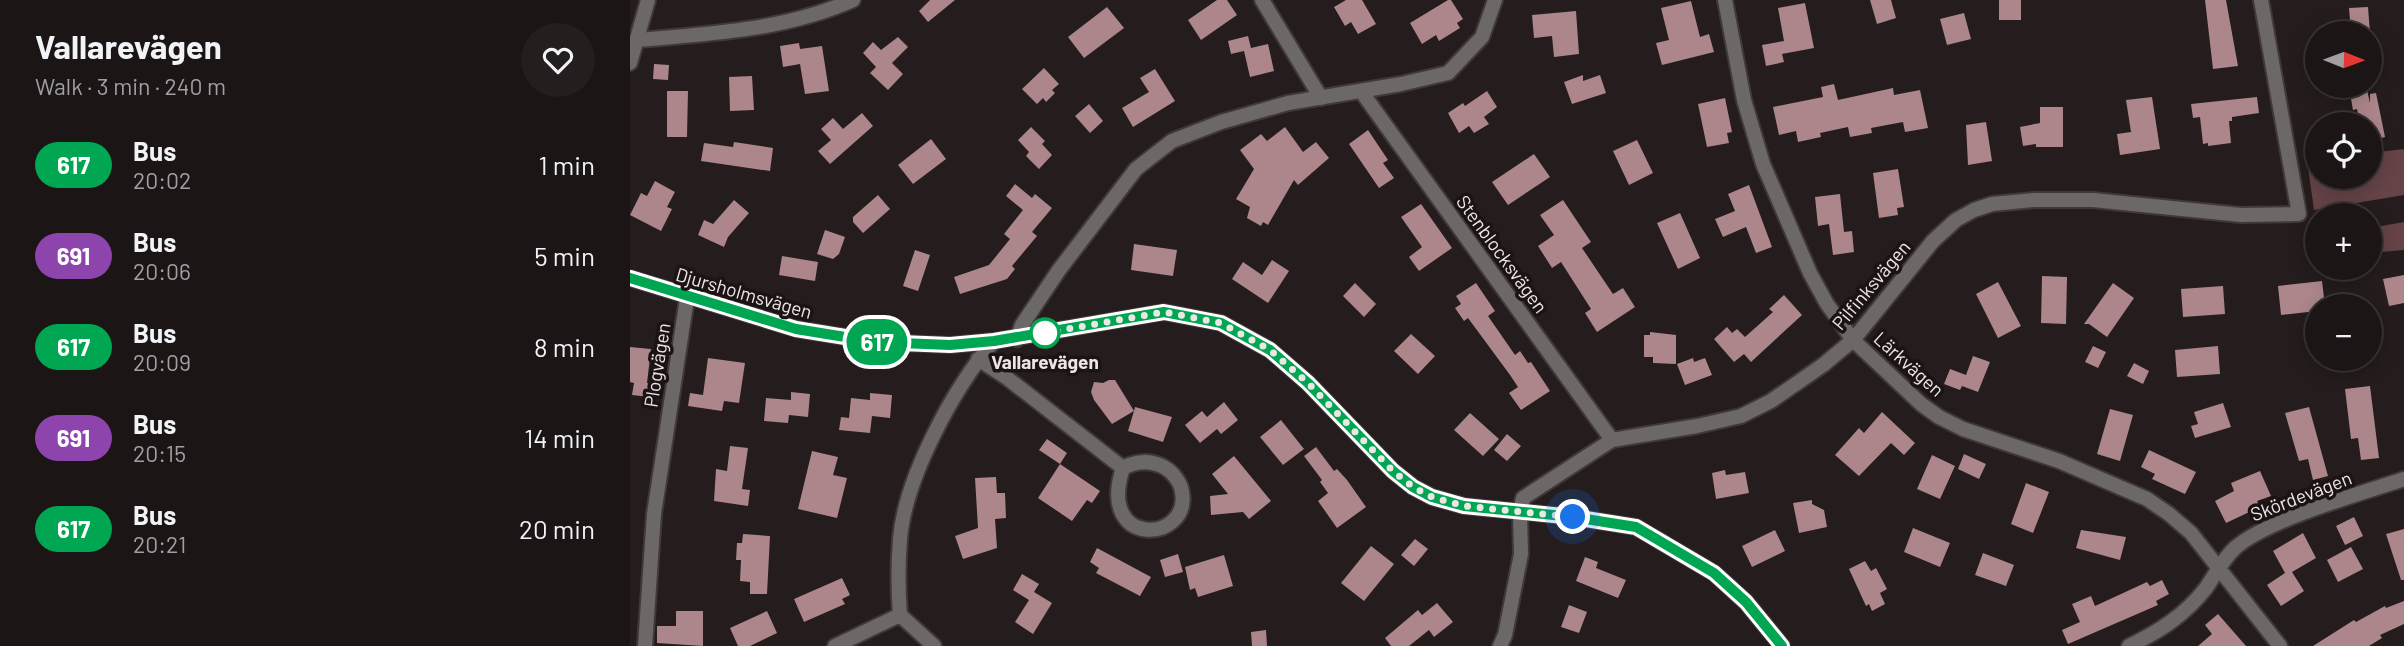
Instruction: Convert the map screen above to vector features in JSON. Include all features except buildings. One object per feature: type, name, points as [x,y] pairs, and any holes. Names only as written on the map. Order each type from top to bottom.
[{"type":"street","points":[[630,62],[648,0]]},
{"type":"street","points":[[637,40],[754,28],[799,20],[853,0]]},
{"type":"street","points":[[1262,0],[1321,97]]},
{"type":"street","points":[[1017,339],[1022,325],[1059,270],[1136,169],[1172,141],[1221,122],[1321,97],[1448,73],[1482,37],[1495,0]]},
{"type":"street","name":"Lärkvägen","points":[[1725,0],[1744,100],[1771,186],[1810,273],[1827,304],[1853,340],[1939,417],[1963,429],[2059,461],[2147,499],[2191,533],[2280,646]]},
{"type":"street","name":"Pilfinksvägen","points":[[1520,513],[1523,498],[1536,487],[1612,440],[1741,416],[1796,386],[1853,340],[1933,241],[1956,220],[1992,204],[2035,200],[2093,200],[2241,215],[2299,214],[2261,0]]},
{"type":"street","name":"Stenblocksvägen","points":[[1360,91],[1612,440]]},
{"type":"street","name":"Djursholmsvägen","points":[[630,278],[687,298],[786,326],[876,342],[950,345],[1017,339],[1164,312],[1221,323],[1270,350],[1308,383],[1393,471],[1413,487],[1432,497],[1464,506],[1573,517],[1636,527],[1714,573],[1746,602],[1782,646]]},
{"type":"street","name":"Plogvägen","points":[[645,646],[654,514],[687,298]]},
{"type":"street","points":[[934,646],[900,615],[900,537],[909,498],[948,407],[978,359],[994,341]]},
{"type":"street","points":[[978,359],[1007,378],[1123,468]]},
{"type":"street","points":[[1134,462],[1149,462],[1164,467],[1175,477],[1182,490],[1183,505],[1176,520],[1164,528],[1150,530],[1134,526],[1124,518],[1116,495],[1123,468],[1134,462]]},
{"type":"street","name":"Skördevägen","points":[[2130,646],[2164,629],[2186,611],[2233,550],[2249,537],[2303,514],[2404,479]]},
{"type":"street","points":[[1500,646],[1505,635],[1521,554],[1520,513]]},
{"type":"street","points":[[835,646],[900,615]]},
{"type":"shaded area","points":[[2404,149],[2404,195],[2356,203],[2313,203],[2311,189],[2382,189],[2382,152]]},
{"type":"shaded area","points":[[2404,222],[2404,250],[2382,252],[2382,226]]},
{"type":"bus line","name":"617","points":[[630,278],[687,298],[796,329],[876,342],[950,345],[1017,339],[1164,312],[1221,323],[1270,350],[1308,383],[1393,471],[1413,487],[1432,497],[1464,506],[1573,517],[1636,527],[1714,573],[1746,602],[1782,646]]},
{"type":"place","name":"Vallarevägen","points":[[1045,333]]},
{"type":"route","points":[[1045,333],[1164,312],[1221,323],[1270,350],[1308,383],[1393,471],[1413,487],[1432,497],[1464,506],[1573,517]]}]
